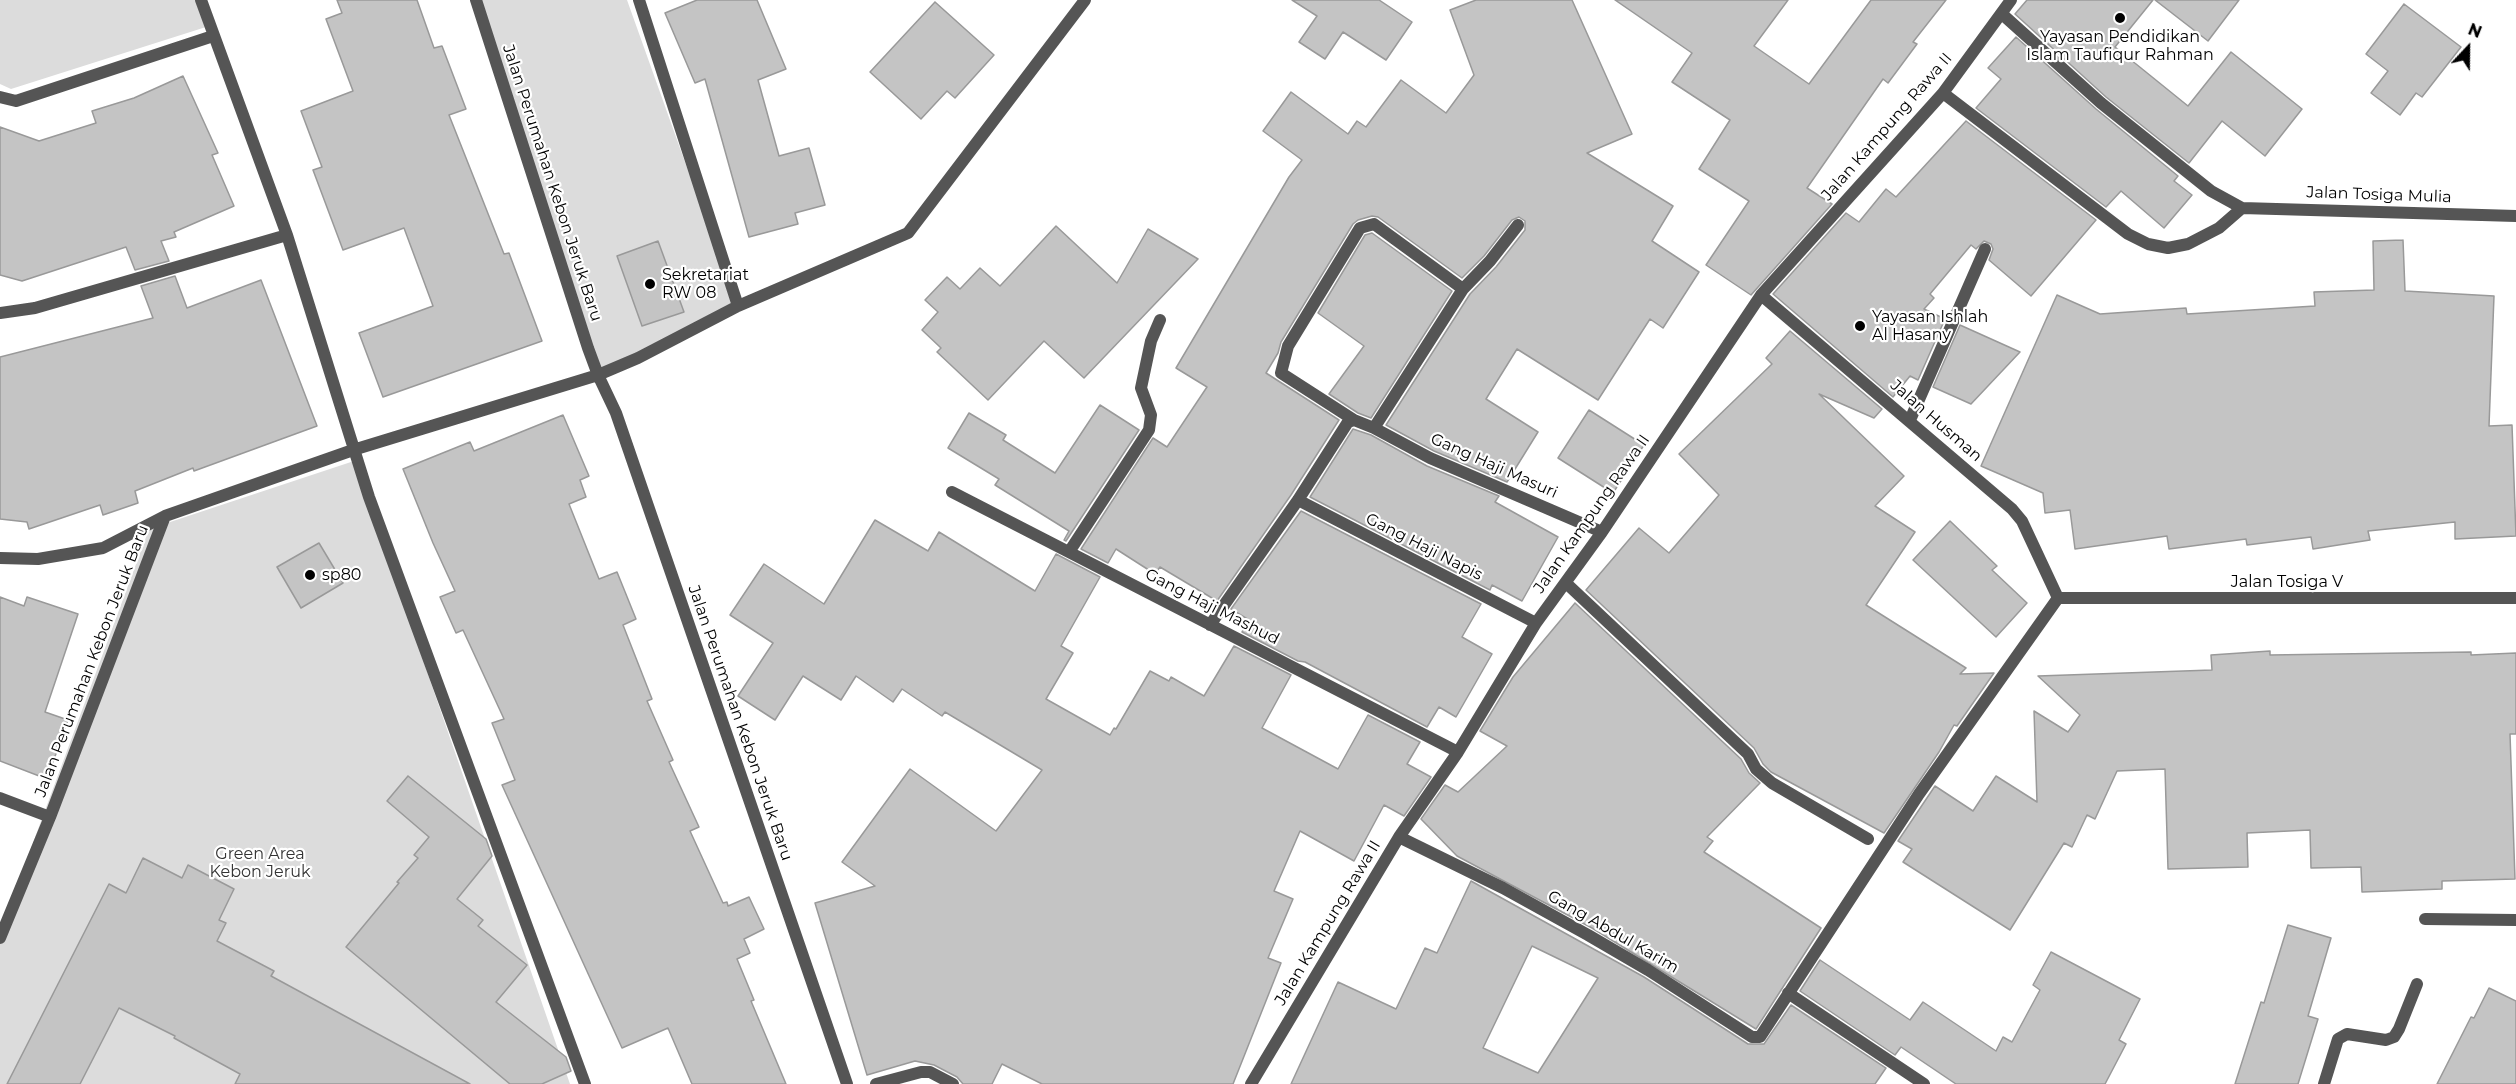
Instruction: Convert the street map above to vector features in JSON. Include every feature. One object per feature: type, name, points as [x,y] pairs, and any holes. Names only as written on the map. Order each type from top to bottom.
[{"type":"street","points":[[201,0],[287,235],[352,450],[585,1084]]},
{"type":"street","name":"Jalan Perumahan Kebon Jeruk Baru","points":[[476,0],[598,375],[616,413],[847,1084]]},
{"type":"street","points":[[639,0],[738,306]]},
{"type":"street","name":"Jalan Perumahan Kebon Jeruk Baru","points":[[0,558],[38,559],[103,548],[165,516],[352,450],[598,375],[638,358],[738,306],[908,233],[1085,0]]},
{"type":"street","name":"Jalan Kampung Rawa II","points":[[1251,1084],[1399,837],[1458,752],[1536,623],[1602,532],[1761,295],[1944,93],[2011,0]]},
{"type":"street","points":[[1944,93],[2128,234],[2148,244],[2168,248],[2188,244],[2219,228],[2242,208],[2211,191],[2101,103],[2002,14]]},
{"type":"street","points":[[0,97],[16,101],[213,36]]},
{"type":"street","name":"Jalan Tosiga Mulia","points":[[2242,208],[2516,216]]},
{"type":"street","name":"Gang Haji Masuri","points":[[1463,289],[1374,224],[1360,228],[1288,346],[1281,373],[1353,420],[1374,428],[1430,458],[1602,532]]},
{"type":"street","points":[[1374,428],[1463,289],[1490,261],[1518,225]]},
{"type":"street","points":[[0,313],[34,308],[287,235]]},
{"type":"street","points":[[1910,420],[1985,249]]},
{"type":"street","name":"Jalan Husman","points":[[1761,295],[2012,509],[2022,521],[2058,598]]},
{"type":"street","points":[[1069,552],[1149,430],[1151,415],[1141,388],[1151,341],[1160,320]]},
{"type":"street","points":[[1210,625],[1298,500],[1341,432],[1348,422],[1353,420]]},
{"type":"street","name":"Gang Haji Mashud","points":[[952,492],[1458,752]]},
{"type":"street","name":"Gang Haji Napis","points":[[1298,500],[1536,623]]},
{"type":"street","name":"Jalan Perumahan Kebon Jeruk Baru","points":[[0,938],[50,818],[165,516]]},
{"type":"street","points":[[1566,583],[1748,754],[1756,769],[1772,783],[1868,839]]},
{"type":"street","points":[[1923,1084],[1788,993],[1919,794],[2058,598]]},
{"type":"street","name":"Jalan Tosiga V","points":[[2058,598],[2516,598]]},
{"type":"street","name":"Jalan Perumahan Kebon Jeruk Baru","points":[[0,798],[50,818]]},
{"type":"street","name":"Gang Abdul Karim","points":[[1399,837],[1503,888],[1588,935],[1752,1036],[1760,1037],[1788,993]]},
{"type":"street","points":[[2425,920],[2516,920]]},
{"type":"street","points":[[2324,1084],[2338,1039],[2347,1034],[2386,1040],[2394,1036],[2400,1029],[2417,984]]},
{"type":"street","points":[[876,1084],[921,1072],[930,1072],[953,1084]]},
{"type":"green space","points":[[0,0],[197,0],[206,27],[11,89],[0,84]]},
{"type":"green space","points":[[481,0],[627,0],[735,302],[598,375]]},
{"type":"green space","name":"Green Area Kebon Jeruk","points":[[354,461],[570,1084],[0,1084],[0,932],[149,529]]},
{"type":"building","points":[[337,0],[417,0],[434,48],[442,46],[466,109],[449,115],[504,254],[509,253],[542,341],[383,397],[359,333],[433,306],[404,228],[343,250],[313,170],[322,167],[301,111],[353,91],[326,19],[342,13]]},
{"type":"building","points":[[697,0],[757,0],[786,69],[758,80],[779,156],[809,148],[825,205],[795,213],[798,224],[749,237],[705,79],[695,83],[665,13]]},
{"type":"building","points":[[1292,0],[1379,0],[1412,22],[1386,60],[1343,32],[1325,59],[1299,42],[1317,16]]},
{"type":"building","points":[[1476,0],[1572,0],[1632,134],[1587,153],[1673,206],[1652,241],[1699,272],[1663,328],[1650,319],[1598,400],[1517,349],[1486,399],[1538,432],[1507,482],[1434,451],[1386,425],[1470,294],[1496,267],[1525,230],[1525,221],[1519,217],[1512,220],[1484,256],[1462,278],[1378,217],[1372,216],[1358,220],[1353,224],[1281,342],[1278,353],[1266,373],[1339,420],[1291,495],[1217,601],[1160,567],[1155,574],[1116,549],[1108,563],[1081,549],[1153,438],[1167,447],[1207,387],[1176,368],[1289,177],[1302,160],[1263,131],[1291,92],[1348,134],[1357,121],[1366,127],[1401,80],[1446,113],[1474,75],[1450,10]]},
{"type":"building","points":[[1615,0],[1788,0],[1754,46],[1809,84],[1871,0],[1946,0],[1913,42],[1917,44],[1888,83],[1883,79],[1807,188],[1832,204],[1751,295],[1706,265],[1749,201],[1699,169],[1730,120],[1672,82],[1692,53]]},
{"type":"building","points":[[2027,0],[2153,0],[2115,47],[2188,106],[2231,52],[2302,109],[2265,156],[2222,121],[2189,163],[2106,97],[2015,14]]},
{"type":"building","points":[[2155,0],[2239,0],[2208,41]]},
{"type":"building","points":[[935,2],[994,55],[955,98],[947,91],[921,119],[870,72]]},
{"type":"building","points":[[2404,4],[2461,47],[2422,97],[2416,93],[2400,115],[2371,93],[2388,71],[2366,54]]},
{"type":"building","points":[[2016,37],[2096,109],[2178,176],[2174,181],[2192,195],[2164,228],[2121,191],[2106,207],[1976,108],[2001,79],[1988,68]]},
{"type":"building","points":[[183,76],[218,153],[212,155],[234,206],[174,232],[176,237],[161,241],[169,261],[135,270],[126,247],[22,281],[0,275],[0,127],[39,141],[96,123],[92,111],[134,98]]},
{"type":"building","points":[[1966,121],[2096,220],[2031,296],[1989,260],[1993,249],[1991,244],[1984,241],[1976,249],[1971,245],[1930,294],[1934,298],[1924,309],[1945,319],[1918,380],[1910,376],[1893,397],[1773,294],[1846,213],[1859,222],[1886,189],[1896,197]]},
{"type":"building","points":[[1056,226],[1117,283],[1148,229],[1198,259],[1084,378],[1044,341],[988,400],[937,352],[941,348],[922,330],[938,312],[925,300],[947,277],[960,289],[980,268],[1000,286]]},
{"type":"building","points":[[1372,233],[1452,291],[1371,418],[1358,413],[1329,394],[1364,346],[1318,313],[1365,235]]},
{"type":"building","points":[[2403,240],[2405,291],[2494,296],[2489,426],[2512,425],[2516,536],[2455,539],[2455,522],[2368,531],[2370,540],[2313,549],[2311,537],[2247,545],[2246,539],[2169,549],[2167,536],[2075,549],[2070,510],[2045,513],[2043,493],[1981,466],[2057,295],[2100,314],[2186,308],[2187,314],[2315,306],[2314,292],[2374,290],[2373,241]]},
{"type":"building","name":"Sekretariat RW 08","points":[[658,241],[684,312],[642,326],[617,256]]},
{"type":"building","points":[[175,276],[187,308],[261,280],[317,426],[194,471],[193,468],[135,491],[138,503],[103,515],[100,505],[29,529],[27,522],[0,519],[0,357],[153,318],[141,286]]},
{"type":"building","points":[[1960,325],[2020,352],[1971,404],[1933,387]]},
{"type":"building","points":[[1790,331],[1882,409],[1874,418],[1819,394],[1904,476],[1875,506],[1915,532],[1866,605],[1966,668],[1960,674],[1994,673],[1957,726],[1954,725],[1939,752],[1884,833],[1771,772],[1763,764],[1754,748],[1586,590],[1639,528],[1669,553],[1719,495],[1679,454],[1772,364],[1766,358]]},
{"type":"building","points":[[1100,405],[1139,430],[1066,541],[1064,540],[1069,531],[995,485],[999,479],[948,448],[969,413],[1006,435],[1003,440],[1055,473]]},
{"type":"building","points":[[1589,410],[1644,445],[1613,493],[1558,458]]},
{"type":"building","points":[[563,415],[589,476],[580,480],[586,497],[569,504],[599,579],[617,572],[636,619],[623,625],[652,699],[647,701],[673,760],[669,762],[699,827],[690,831],[723,903],[727,902],[728,906],[749,897],[764,929],[744,939],[750,953],[737,959],[754,1000],[751,1001],[786,1084],[692,1084],[668,1028],[622,1048],[502,785],[515,780],[492,723],[504,719],[463,630],[456,633],[440,597],[455,591],[403,469],[470,442],[474,451]]},
{"type":"building","points":[[1353,429],[1371,435],[1427,466],[1499,496],[1495,502],[1558,537],[1522,601],[1492,585],[1490,590],[1310,497]]},
{"type":"building","points":[[1301,511],[1481,604],[1462,637],[1492,654],[1456,717],[1439,707],[1427,727],[1305,662],[1298,661],[1242,632],[1249,620],[1231,609]]},
{"type":"building","points":[[875,520],[928,551],[939,532],[1035,591],[1056,554],[1100,577],[1061,646],[1073,653],[1046,699],[1110,735],[1114,728],[1116,729],[1150,671],[1169,681],[1171,677],[1204,696],[1234,646],[1291,675],[1262,728],[1338,769],[1368,715],[1420,742],[1407,764],[1431,777],[1404,816],[1384,805],[1354,861],[1300,831],[1274,891],[1293,899],[1268,958],[1281,963],[1233,1084],[1042,1084],[1002,1064],[992,1084],[963,1084],[957,1077],[934,1065],[915,1061],[867,1075],[815,903],[875,886],[842,862],[910,769],[996,831],[1042,770],[945,712],[942,716],[902,689],[893,702],[856,676],[841,700],[803,676],[775,720],[738,696],[773,643],[730,615],[764,564],[824,604]]},
{"type":"building","points":[[1950,521],[1997,566],[1992,570],[2027,603],[1996,637],[1913,560]]},
{"type":"building","name":"sp80","points":[[319,543],[343,583],[301,608],[277,567]]},
{"type":"building","points":[[0,597],[24,606],[27,597],[78,614],[45,712],[68,720],[47,779],[0,761]]},
{"type":"building","points":[[1575,603],[1741,759],[1749,773],[1760,783],[1707,837],[1713,841],[1704,852],[1821,928],[1756,1029],[1592,928],[1457,856],[1421,819],[1445,785],[1458,792],[1507,746],[1480,731],[1513,677]]},
{"type":"building","points":[[2270,651],[2270,655],[2516,653],[2516,734],[2510,734],[2515,879],[2442,881],[2442,889],[2362,892],[2361,867],[2311,868],[2310,830],[2247,833],[2248,867],[2168,869],[2165,769],[2117,771],[2095,819],[2087,815],[2072,847],[2064,843],[2010,930],[1903,862],[1912,849],[1898,841],[1935,786],[1973,811],[1996,776],[2037,802],[2034,711],[2068,732],[2080,715],[2038,676],[2212,670],[2211,655]]},
{"type":"building","points":[[408,776],[486,839],[492,856],[457,899],[483,920],[478,926],[527,965],[496,1002],[566,1057],[571,1071],[542,1084],[510,1084],[346,947],[418,858],[414,855],[429,837],[387,801]]},
{"type":"building","points":[[143,858],[182,878],[188,865],[234,889],[219,920],[226,923],[217,941],[274,971],[271,976],[470,1084],[235,1084],[240,1074],[174,1038],[175,1036],[119,1008],[80,1084],[7,1084],[109,884],[126,893]]},
{"type":"building","points":[[1471,881],[1644,977],[1748,1044],[1764,1044],[1791,1005],[1886,1068],[1875,1084],[1291,1084],[1338,982],[1396,1009],[1425,948],[1437,953]],"holes":[[[1532,946],[1598,978],[1538,1073],[1483,1048]]]},
{"type":"building","points":[[2288,925],[2331,938],[2308,1016],[2318,1019],[2298,1084],[2235,1084],[2261,1002],[2264,1003]]},
{"type":"building","points":[[2051,952],[2140,999],[2119,1040],[2126,1044],[2105,1084],[1956,1084],[1901,1047],[1895,1055],[1800,991],[1820,960],[1910,1020],[1923,1002],[1996,1051],[2003,1037],[2012,1042],[2040,990],[2033,985]]},
{"type":"building","points":[[2489,988],[2516,1001],[2516,1084],[2437,1084],[2471,1017],[2474,1018]]},
{"type":"place","name":"Yayasan Pendidikan Islam Taufiqur Rahman","points":[[2120,18]]},
{"type":"place","name":"Sekretariat RW 08","points":[[650,284]]},
{"type":"place","name":"Yayasan Ishlah Al Hasany","points":[[1860,326]]},
{"type":"place","name":"sp80","points":[[310,575]]}]
